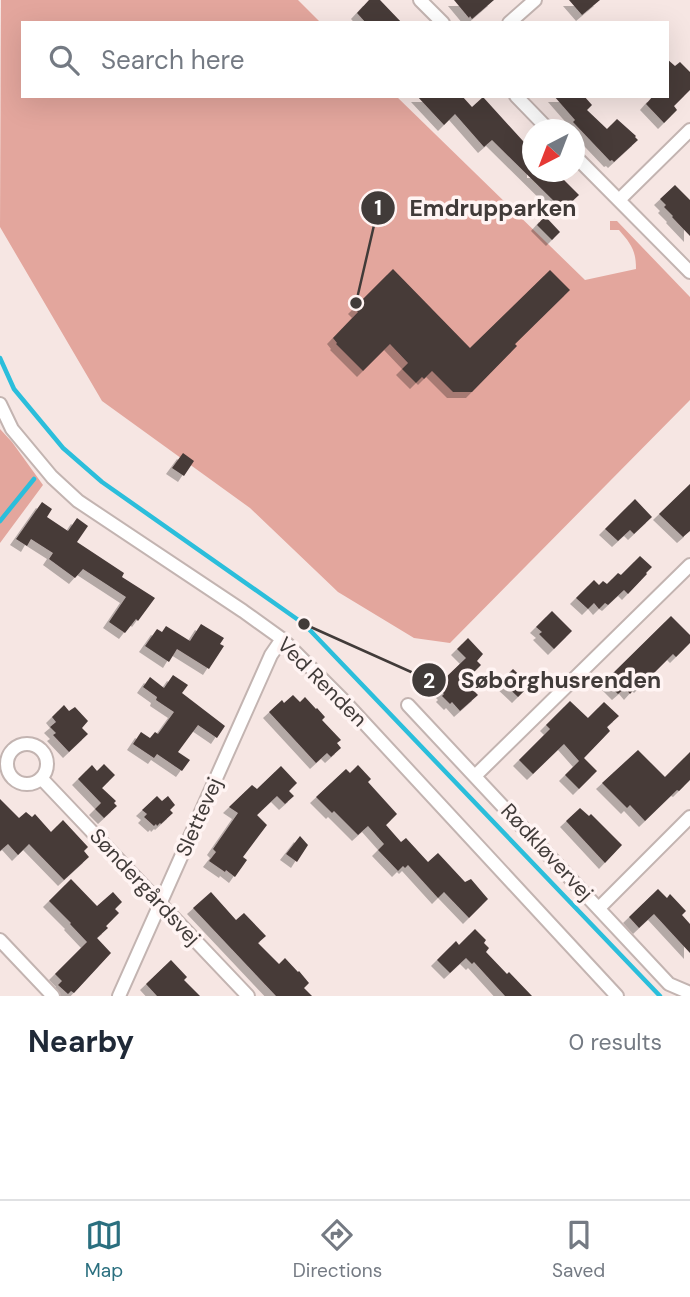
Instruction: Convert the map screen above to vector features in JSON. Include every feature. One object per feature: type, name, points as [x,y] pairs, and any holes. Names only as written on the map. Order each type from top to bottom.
[{"type":"street","points":[[421,0],[441,21]]},
{"type":"street","points":[[511,21],[535,0]]},
{"type":"street","points":[[518,98],[538,119]]},
{"type":"street","points":[[619,200],[690,130]]},
{"type":"street","points":[[585,165],[690,272]]},
{"type":"street","name":"Ved Renden","points":[[0,404],[12,429],[52,477],[78,501],[282,639],[343,700],[617,996]]},
{"type":"street","points":[[475,776],[690,565]]},
{"type":"street","name":"Slettevej","points":[[119,996],[271,656],[282,639]]},
{"type":"street","name":"Rødkløvervej","points":[[408,705],[669,984],[690,993]]},
{"type":"street","name":"Søndergårdsvej","points":[[41,778],[248,996]]},
{"type":"street","points":[[599,908],[690,817]]},
{"type":"street","points":[[0,940],[53,996]]},
{"type":"shaded area","points":[[1,0],[298,0],[319,21],[21,21],[21,98],[398,98],[585,280],[636,269],[630,243],[619,230],[610,230],[610,221],[617,221],[690,297],[690,400],[450,643],[414,638],[338,592],[250,508],[102,401],[0,227]]},
{"type":"shaded area","points":[[0,429],[43,485],[0,543]]},
{"type":"building","points":[[369,0],[380,0],[400,21],[364,21],[357,13]]},
{"type":"building","points":[[454,0],[494,0],[472,19]]},
{"type":"building","points":[[569,0],[600,0],[582,15]]},
{"type":"building","points":[[669,61],[675,66],[680,62],[690,72],[690,90],[674,106],[677,110],[664,123],[646,104],[651,98],[669,98]]},
{"type":"building","points":[[419,98],[464,98],[472,107],[484,98],[522,140],[522,170],[492,140],[484,147],[455,114],[444,125]]},
{"type":"building","points":[[556,98],[586,98],[592,105],[587,110],[607,129],[617,119],[636,136],[638,140],[614,162],[585,135],[585,119],[574,119]]},
{"type":"building","points":[[535,182],[566,182],[579,195],[563,210]]},
{"type":"building","points":[[675,185],[690,200],[690,236],[660,199]]},
{"type":"building","points":[[545,216],[560,232],[552,240],[537,225]]},
{"type":"building","points":[[393,269],[470,348],[550,270],[570,290],[515,344],[517,346],[472,392],[453,392],[432,371],[416,383],[402,369],[408,363],[390,344],[363,371],[333,338],[358,312],[354,308]]},
{"type":"building","points":[[183,453],[194,461],[184,476],[172,468]]},
{"type":"building","points":[[690,484],[690,531],[683,537],[659,514]]},
{"type":"building","points":[[635,499],[652,517],[634,534],[630,530],[618,541],[605,529]]},
{"type":"building","points":[[42,502],[52,509],[47,517],[68,531],[77,518],[88,526],[77,542],[124,573],[122,577],[155,598],[125,633],[109,622],[126,597],[83,569],[75,578],[49,559],[53,553],[31,539],[27,546],[16,539]]},
{"type":"building","points":[[640,556],[652,567],[628,594],[624,590],[608,605],[605,603],[599,609],[594,603],[588,609],[576,598],[594,580],[599,585],[603,581],[607,584],[618,573],[621,575]]},
{"type":"building","points":[[552,611],[572,631],[554,649],[539,634],[542,632],[536,627]]},
{"type":"building","points":[[671,616],[690,635],[690,643],[676,657],[673,654],[640,687],[638,685],[630,694],[625,688],[618,694],[605,681]]},
{"type":"building","points":[[201,624],[224,638],[220,644],[224,646],[209,669],[177,649],[169,662],[145,646],[157,629],[162,632],[166,626],[190,641]]},
{"type":"building","points":[[468,638],[483,654],[477,661],[481,665],[469,677],[478,687],[474,691],[478,695],[460,711],[442,696],[444,694],[441,691],[446,686],[442,681],[466,658],[457,649]]},
{"type":"building","points":[[513,669],[530,685],[518,697],[501,681]]},
{"type":"building","points":[[173,675],[188,685],[182,693],[225,726],[217,738],[198,725],[178,752],[190,760],[182,771],[157,754],[154,758],[133,744],[141,732],[150,738],[155,732],[158,734],[174,712],[143,687],[150,677],[164,688]]},
{"type":"building","points":[[293,695],[300,702],[305,697],[317,708],[325,717],[322,720],[341,740],[337,743],[341,748],[331,757],[327,753],[316,763],[269,712],[282,700],[284,703]]},
{"type":"building","points":[[570,701],[588,718],[604,702],[619,716],[607,727],[610,731],[584,758],[597,771],[579,789],[565,775],[579,761],[564,744],[533,774],[519,760],[550,729],[546,725]]},
{"type":"building","points":[[64,705],[69,711],[75,707],[88,721],[82,728],[88,734],[69,752],[53,735],[56,733],[50,727],[56,722],[52,717]]},
{"type":"building","points":[[638,750],[665,777],[690,752],[690,780],[645,821],[630,805],[627,808],[602,783]]},
{"type":"building","points":[[104,764],[115,775],[102,788],[116,801],[114,803],[117,806],[104,818],[95,809],[101,803],[78,779],[92,765],[97,771]]},
{"type":"building","points":[[358,765],[371,779],[368,782],[397,814],[386,825],[401,842],[406,838],[428,862],[438,853],[465,882],[471,879],[488,899],[469,918],[444,892],[438,898],[408,865],[398,871],[378,850],[384,844],[368,826],[358,835],[316,797],[346,769],[350,773]]},
{"type":"building","points":[[281,766],[297,783],[289,791],[294,796],[285,804],[277,796],[257,815],[267,825],[243,857],[247,860],[235,877],[209,861],[216,852],[213,849],[238,813],[229,807],[252,785],[257,789]]},
{"type":"building","points":[[157,796],[162,801],[168,796],[175,805],[170,810],[173,813],[161,824],[154,826],[144,817],[147,814],[142,810]]},
{"type":"building","points":[[0,799],[19,818],[26,812],[32,817],[35,814],[51,832],[63,820],[88,847],[84,851],[89,857],[64,880],[29,844],[18,855],[8,844],[0,851]]},
{"type":"building","points":[[580,808],[589,816],[591,814],[622,845],[605,863],[566,821]]},
{"type":"building","points":[[300,836],[308,845],[297,862],[286,854]]},
{"type":"building","points":[[71,879],[97,906],[113,892],[122,902],[115,909],[119,913],[97,938],[111,953],[74,993],[71,991],[68,994],[58,985],[62,981],[55,974],[87,942],[49,901]]},
{"type":"building","points":[[658,889],[667,898],[670,894],[686,911],[682,915],[690,924],[690,953],[654,914],[639,928],[629,917]]},
{"type":"building","points":[[211,892],[236,920],[244,913],[266,936],[258,943],[279,964],[285,958],[299,971],[309,983],[304,988],[312,996],[276,996],[193,908]]},
{"type":"building","points":[[475,929],[486,940],[484,943],[489,948],[486,952],[532,996],[505,996],[474,962],[472,964],[466,958],[450,973],[437,960],[456,941],[459,945]]},
{"type":"building","points":[[171,960],[187,977],[184,980],[200,996],[157,996],[146,984]]},
{"type":"waterway","points":[[0,358],[14,389],[63,448],[102,482],[304,624],[660,996]]},
{"type":"waterway","points":[[0,521],[34,479]]},
{"type":"place","name":"Emdrupparken","points":[[356,303]]},
{"type":"place","name":"Søborghusrenden","points":[[304,624]]}]
